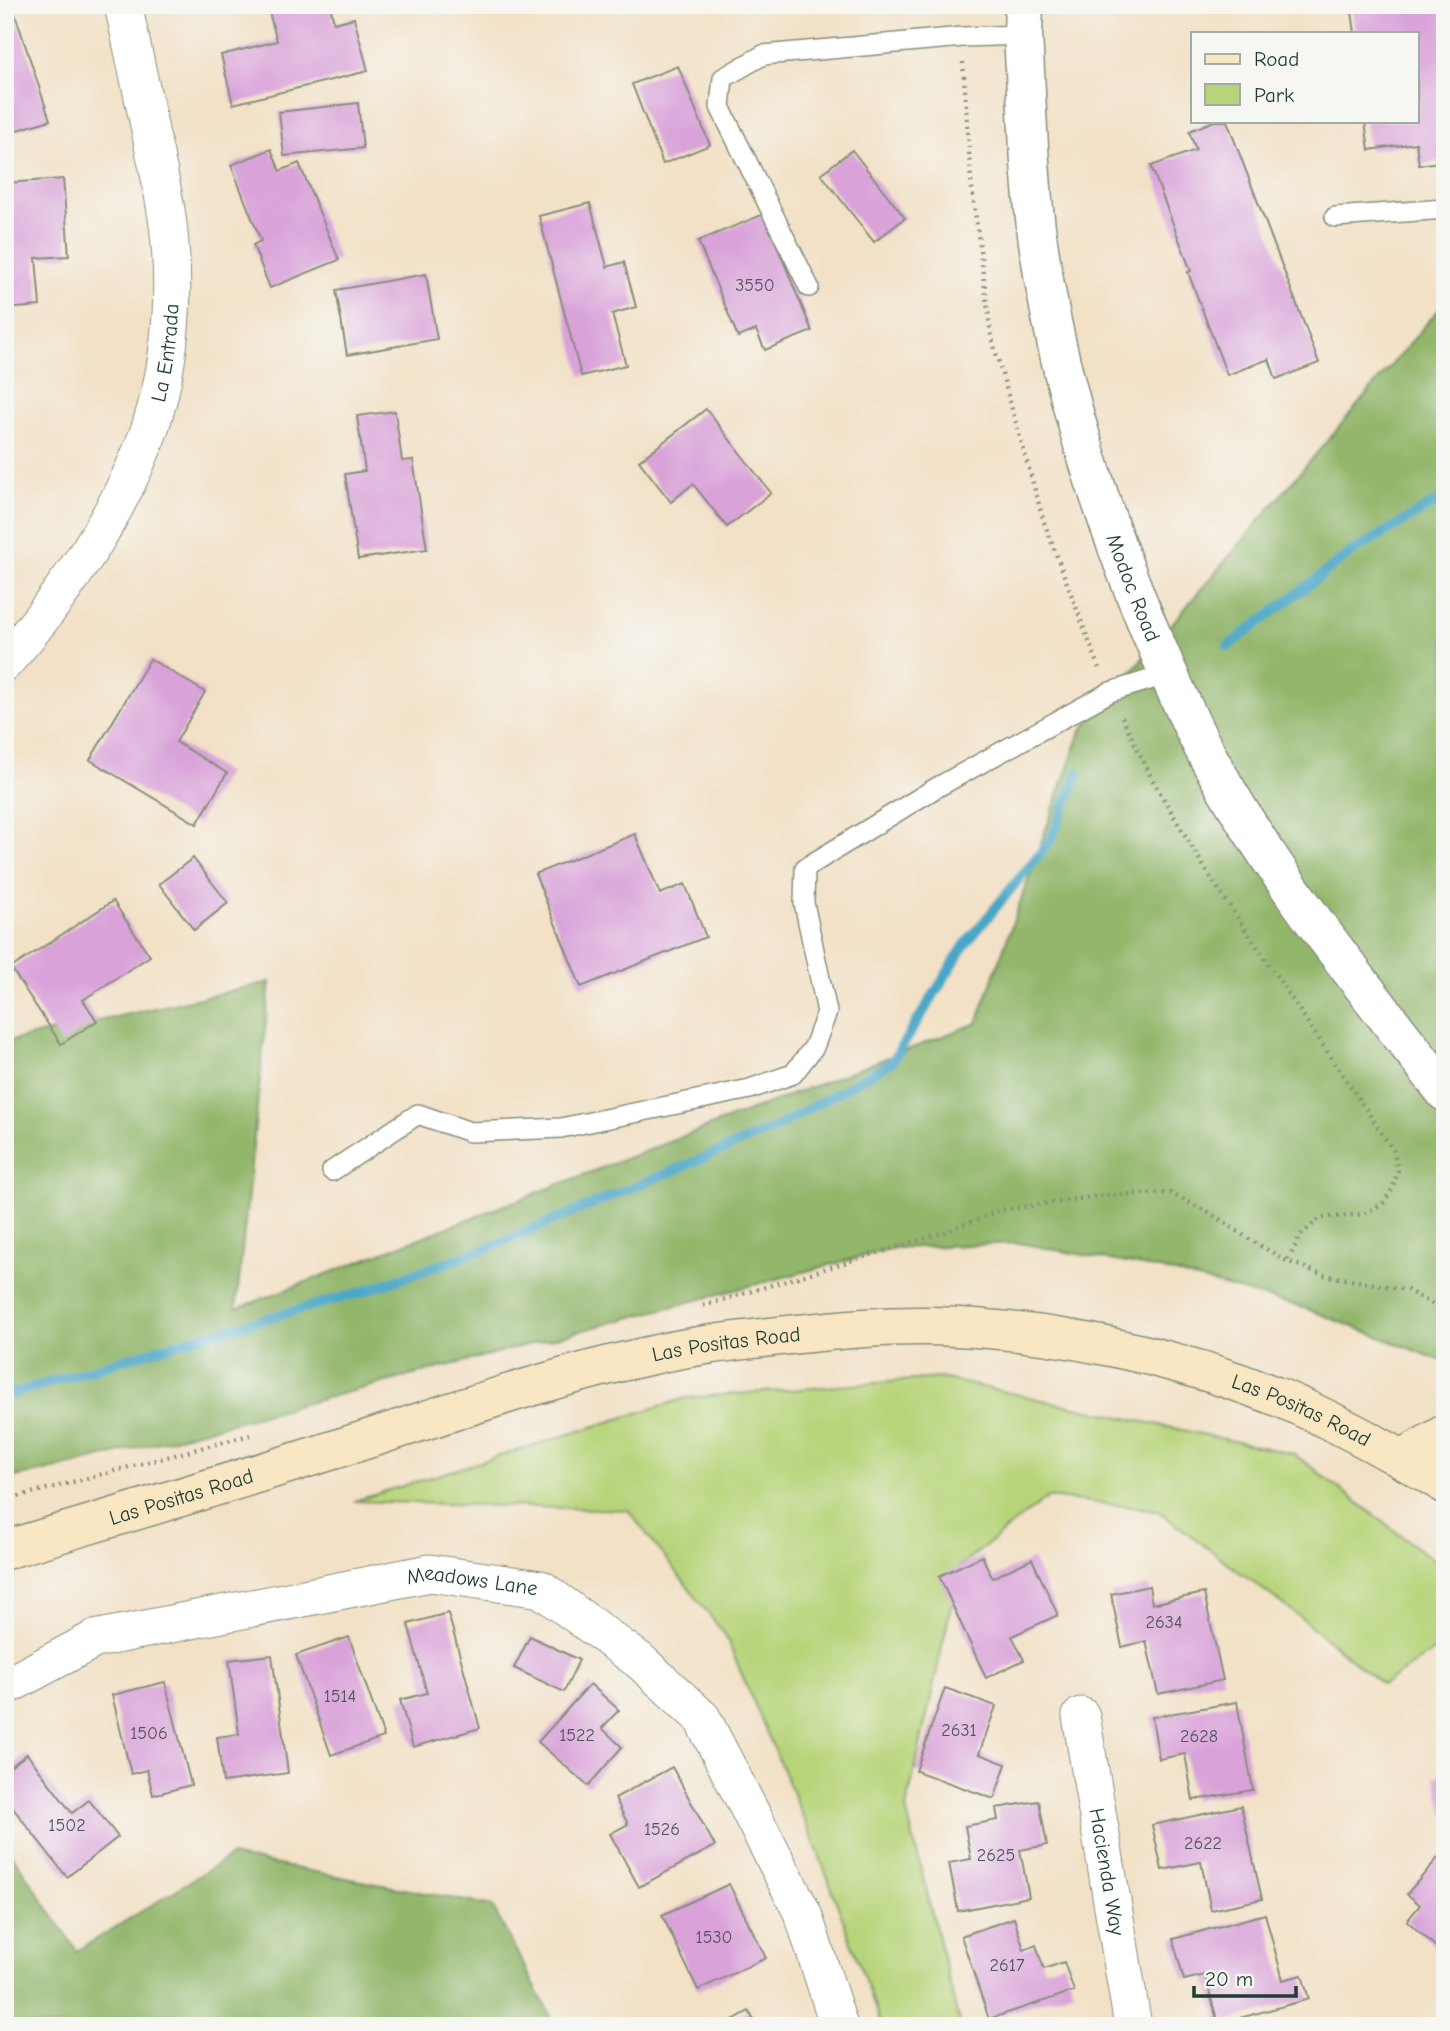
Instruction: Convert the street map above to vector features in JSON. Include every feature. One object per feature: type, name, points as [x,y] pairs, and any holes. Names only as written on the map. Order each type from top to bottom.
[{"type":"main road","name":"Las Positas Road","points":[[5,1550],[195,1494],[570,1375],[649,1355],[728,1341],[847,1329],[931,1326],[1016,1331],[1100,1344],[1199,1369],[1279,1398],[1356,1433],[1445,1484]]},
{"type":"main road","points":[[1402,1459],[1445,1434]]},
{"type":"street","name":"La Entrada","points":[[5,662],[32,631],[92,544],[126,485],[150,428],[165,368],[172,306],[170,244],[162,190],[123,5]]},
{"type":"street","name":"Modoc Road","points":[[1024,20],[1036,227],[1054,328],[1076,422],[1119,558],[1206,754],[1258,839],[1315,923],[1445,1092]]},
{"type":"street","name":"Meadows Lane","points":[[5,1687],[94,1639],[430,1573],[541,1589],[640,1661],[702,1718],[803,1914],[839,2026]]},
{"type":"street","name":"Hacienda Way","points":[[1081,1716],[1133,2026]]},
{"type":"lane","points":[[809,287],[720,107],[723,78],[763,55],[963,37],[1024,20]]},
{"type":"lane","points":[[1335,217],[1445,209]]},
{"type":"lane","points":[[332,1171],[418,1114],[470,1132],[561,1128],[750,1088],[793,1073],[814,1047],[827,1013],[804,903],[805,868],[934,789],[1110,692],[1169,674]]},
{"type":"path","points":[[1287,1261],[1324,1275],[1406,1290],[1445,1311]]},
{"type":"green space","points":[[1445,302],[1445,1362],[1304,1308],[1164,1270],[1019,1243],[894,1248],[72,1465],[5,1479],[5,1042],[270,982],[236,1309],[977,1023],[1081,731]]},
{"type":"green space","points":[[940,1378],[1294,1454],[1445,1569],[1445,1643],[1383,1685],[1301,1618],[1157,1510],[1048,1497],[960,1566],[906,1809],[960,2026],[882,2026],[818,1852],[725,1635],[628,1510],[354,1501],[686,1398]]},
{"type":"green space","points":[[5,1844],[77,1951],[231,1856],[492,1906],[556,2026],[5,2026]]},
{"type":"building","points":[[5,5],[12,5],[50,120],[5,134]]},
{"type":"building","points":[[267,5],[330,5],[334,23],[354,18],[368,71],[233,104],[221,55],[277,41]]},
{"type":"building","points":[[1351,5],[1440,5],[1445,37],[1445,161],[1419,165],[1416,143],[1369,150],[1365,122],[1418,122],[1418,32],[1355,32]]},
{"type":"building","points":[[678,66],[710,145],[663,164],[632,84]]},
{"type":"building","points":[[358,103],[363,148],[284,156],[279,112]]},
{"type":"building","points":[[1212,122],[1227,122],[1319,363],[1276,379],[1269,359],[1227,375],[1151,166],[1196,150],[1189,131]]},
{"type":"building","points":[[271,149],[280,171],[299,163],[339,260],[270,288],[253,245],[261,241],[231,165]]},
{"type":"building","points":[[852,150],[905,218],[874,242],[821,174]]},
{"type":"building","points":[[63,179],[69,256],[36,258],[40,306],[5,309],[5,183]]},
{"type":"building","points":[[590,203],[607,267],[624,262],[636,307],[612,314],[626,365],[581,376],[539,216]]},
{"type":"building","points":[[764,214],[812,331],[765,350],[756,330],[738,337],[698,241]]},
{"type":"building","points":[[426,274],[437,339],[347,355],[336,290]]},
{"type":"building","points":[[706,409],[771,493],[727,527],[693,484],[671,502],[639,461]]},
{"type":"building","points":[[395,411],[402,461],[413,460],[427,549],[358,559],[345,474],[365,471],[357,416]]},
{"type":"building","points":[[150,659],[205,692],[176,742],[227,773],[197,824],[90,760]]},
{"type":"building","points":[[635,834],[660,894],[685,884],[706,937],[581,987],[535,874]]},
{"type":"building","points":[[193,858],[228,903],[194,930],[159,884]]},
{"type":"building","points":[[113,901],[150,956],[83,1000],[97,1021],[61,1044],[11,968]]},
{"type":"building","points":[[982,1556],[992,1578],[1032,1559],[1058,1615],[1012,1636],[1024,1660],[986,1678],[939,1576]]},
{"type":"building","points":[[1149,1586],[1152,1604],[1204,1593],[1223,1680],[1158,1694],[1146,1641],[1122,1647],[1111,1594]]},
{"type":"building","points":[[448,1613],[480,1728],[413,1747],[400,1700],[427,1693],[408,1624]]},
{"type":"building","points":[[530,1636],[579,1660],[564,1692],[514,1668]]},
{"type":"building","points":[[349,1637],[384,1737],[331,1755],[296,1655]]},
{"type":"building","points":[[272,1655],[288,1773],[223,1782],[217,1737],[239,1734],[229,1660]]},
{"type":"building","points":[[165,1682],[191,1785],[153,1795],[147,1770],[131,1774],[112,1695]]},
{"type":"building","points":[[590,1684],[619,1710],[602,1728],[622,1747],[588,1786],[538,1742]]},
{"type":"building","points":[[945,1688],[996,1706],[979,1754],[1006,1764],[994,1799],[916,1771]]},
{"type":"building","points":[[1237,1702],[1253,1790],[1193,1800],[1185,1754],[1159,1759],[1152,1717]]},
{"type":"building","points":[[27,1754],[72,1813],[89,1800],[118,1837],[67,1877],[5,1798],[5,1771]]},
{"type":"building","points":[[672,1767],[715,1846],[639,1887],[610,1834],[628,1824],[615,1798]]},
{"type":"building","points":[[1445,1774],[1445,1814],[1444,1814],[1435,1776]]},
{"type":"building","points":[[1039,1801],[1047,1845],[1020,1850],[1029,1897],[958,1911],[949,1863],[971,1859],[965,1826],[998,1820],[996,1808]]},
{"type":"building","points":[[1241,1806],[1262,1899],[1211,1910],[1201,1862],[1162,1870],[1152,1825]]},
{"type":"building","points":[[1443,1852],[1445,1955],[1407,1921],[1420,1905],[1407,1894]]},
{"type":"building","points":[[729,1884],[766,1958],[698,1990],[662,1915]]},
{"type":"building","points":[[1265,1914],[1283,1980],[1302,1975],[1309,1999],[1218,2024],[1205,1975],[1184,1980],[1173,1939]]},
{"type":"building","points":[[1014,1918],[1024,1950],[1036,1945],[1044,1969],[1064,1962],[1074,1991],[989,2019],[961,1936]]},
{"type":"building","points":[[749,2011],[757,2026],[722,2026]]},
{"type":"waterway","points":[[1228,646],[1352,552],[1445,497]]},
{"type":"waterway","points":[[5,1396],[188,1340],[359,1293],[488,1248],[775,1128],[892,1062],[964,946],[1051,840],[1078,773]]}]
